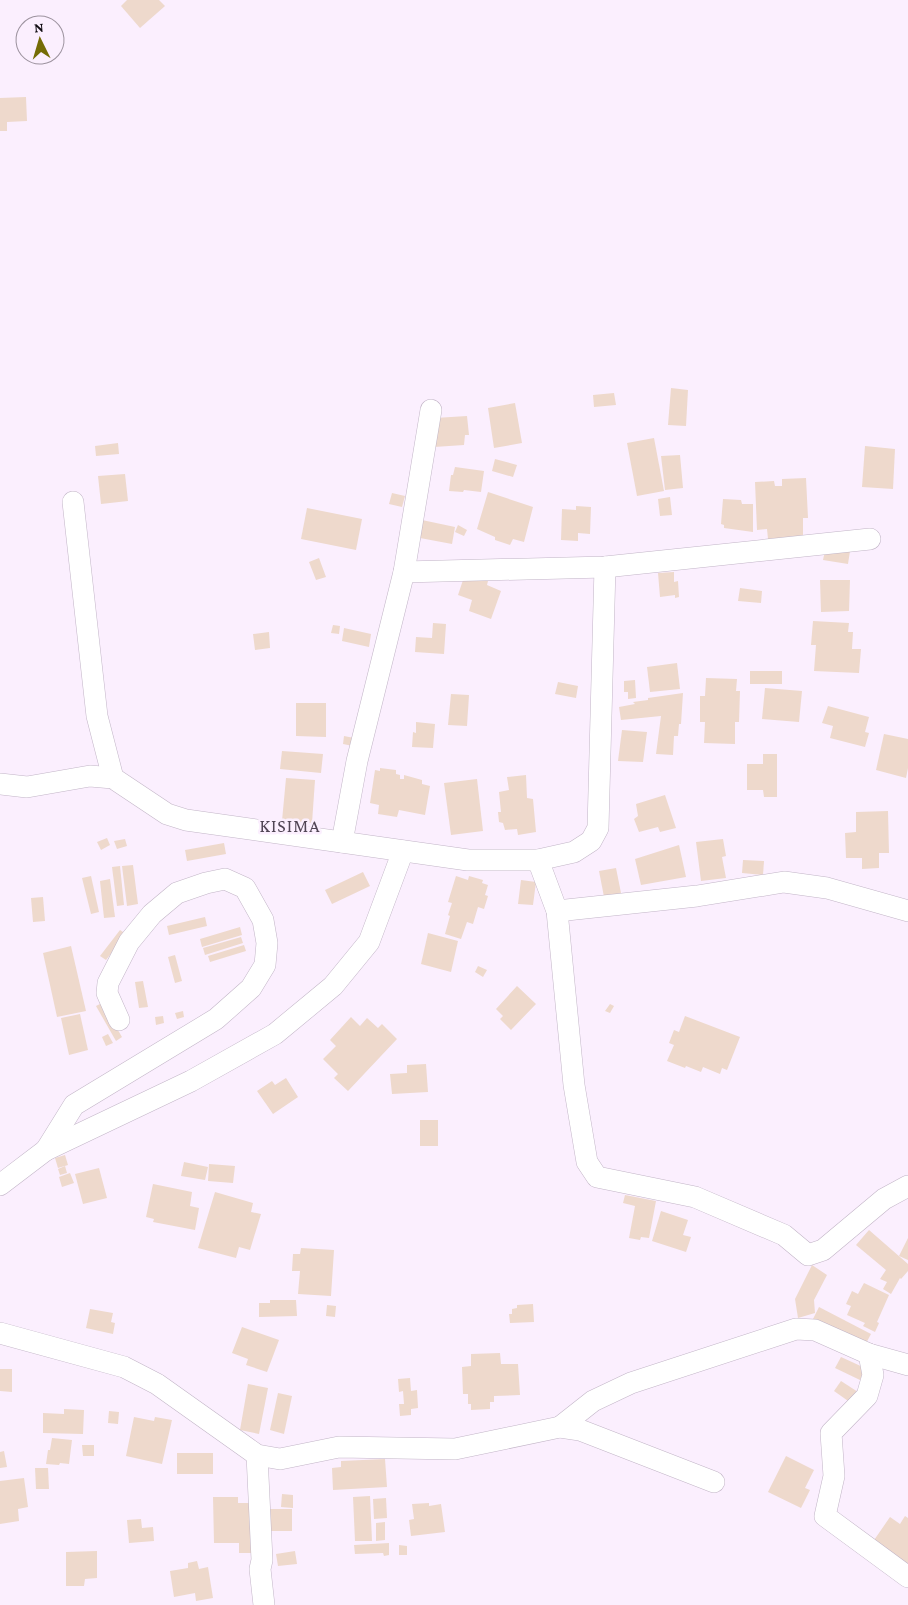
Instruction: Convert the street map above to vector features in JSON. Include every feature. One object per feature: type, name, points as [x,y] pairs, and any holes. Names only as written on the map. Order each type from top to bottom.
[{"type":"street","points":[[342,842],[356,761],[404,572],[431,410]]},
{"type":"street","points":[[73,502],[97,716],[113,778]]},
{"type":"street","points":[[404,572],[605,567],[870,539]]},
{"type":"street","points":[[0,784],[27,787],[90,776],[113,778],[167,814],[186,820],[468,860],[538,860],[574,852],[591,841],[598,828],[605,567]]},
{"type":"street","points":[[0,1185],[46,1150],[191,1080],[275,1034],[333,986],[369,942],[403,851]]},
{"type":"street","points":[[538,860],[557,911],[574,1085],[587,1162],[597,1177],[695,1197],[784,1235],[808,1256],[823,1250],[884,1199],[908,1186]]},
{"type":"street","points":[[46,1150],[74,1105],[216,1019],[251,988],[265,965],[267,943],[263,920],[244,888],[225,879],[206,883],[177,893],[152,914],[129,942],[108,983],[107,993],[119,1020]]},
{"type":"street","points":[[557,911],[697,896],[784,882],[827,888],[908,910]]},
{"type":"street","points":[[560,1427],[593,1401],[631,1383],[796,1329],[815,1330],[870,1354],[908,1365]]},
{"type":"street","points":[[0,1333],[124,1367],[156,1384],[257,1455],[280,1459],[339,1447],[455,1449],[560,1427],[580,1430],[714,1482]]},
{"type":"street","points":[[870,1354],[873,1375],[867,1396],[831,1433],[834,1476],[825,1516],[908,1577]]},
{"type":"street","points":[[257,1455],[262,1560],[260,1569],[264,1605]]},
{"type":"building","points":[[127,0],[159,0],[165,6],[140,28],[121,6]]},
{"type":"building","points":[[26,97],[27,121],[7,122],[7,131],[0,131],[0,98]]},
{"type":"building","points":[[671,388],[688,390],[686,426],[668,425]]},
{"type":"building","points":[[614,393],[616,405],[594,407],[593,395]]},
{"type":"building","points":[[515,403],[522,443],[494,448],[488,408]]},
{"type":"building","points":[[467,416],[469,435],[465,435],[464,445],[434,447],[435,418]]},
{"type":"building","points":[[654,438],[664,491],[637,496],[627,443]]},
{"type":"building","points":[[118,443],[119,454],[96,456],[95,446]]},
{"type":"building","points":[[865,446],[895,449],[893,489],[862,487]]},
{"type":"building","points":[[680,455],[683,488],[665,490],[661,456]]},
{"type":"building","points":[[495,459],[517,465],[513,477],[492,471]]},
{"type":"building","points":[[455,467],[484,471],[481,492],[449,491],[451,475],[453,475]]},
{"type":"building","points":[[125,474],[128,501],[101,504],[98,476]]},
{"type":"building","points":[[806,478],[808,518],[803,518],[803,537],[768,539],[767,529],[757,530],[755,482],[774,481],[775,486],[782,486],[782,479]]},
{"type":"building","points":[[488,492],[533,507],[524,542],[513,539],[510,545],[495,540],[495,537],[477,529]]},
{"type":"building","points":[[392,493],[405,496],[402,507],[389,504]]},
{"type":"building","points":[[670,497],[672,515],[660,516],[658,499]]},
{"type":"building","points":[[723,499],[741,500],[742,504],[753,504],[753,532],[724,528],[724,525],[721,524]]},
{"type":"building","points":[[576,506],[591,507],[590,534],[578,533],[578,541],[561,540],[562,509],[576,510]]},
{"type":"building","points":[[307,508],[362,519],[356,550],[301,539]]},
{"type":"building","points":[[422,520],[455,527],[452,544],[420,538]]},
{"type":"building","points":[[458,525],[467,530],[464,536],[455,532]]},
{"type":"building","points":[[826,546],[850,551],[848,564],[823,560]]},
{"type":"building","points":[[319,558],[326,577],[316,580],[309,562]]},
{"type":"building","points":[[674,572],[674,582],[678,581],[679,597],[675,598],[675,595],[660,597],[658,573]]},
{"type":"building","points":[[471,575],[488,581],[487,585],[501,591],[491,619],[469,611],[472,600],[458,595],[464,577]]},
{"type":"building","points":[[820,580],[850,580],[849,611],[821,612]]},
{"type":"building","points":[[740,588],[762,591],[761,603],[738,601]]},
{"type":"building","points":[[813,621],[849,623],[848,632],[853,632],[852,649],[861,649],[859,673],[814,671],[816,645],[811,645]]},
{"type":"building","points":[[433,623],[446,624],[444,654],[415,652],[416,637],[432,638]]},
{"type":"building","points":[[333,625],[340,626],[339,634],[331,633]]},
{"type":"building","points":[[344,628],[371,634],[369,647],[342,641]]},
{"type":"building","points":[[269,632],[270,648],[255,650],[253,634]]},
{"type":"building","points":[[677,663],[680,689],[650,692],[647,667]]},
{"type":"building","points":[[750,671],[782,671],[782,684],[750,684]]},
{"type":"building","points":[[706,678],[737,679],[736,691],[740,691],[739,722],[735,722],[735,744],[704,743],[705,722],[700,722],[700,696],[705,696]]},
{"type":"building","points":[[635,680],[636,698],[628,699],[628,692],[624,692],[624,681]]},
{"type":"building","points":[[558,682],[578,686],[576,698],[555,694]]},
{"type":"building","points":[[765,688],[802,691],[799,722],[762,719]]},
{"type":"building","points":[[683,693],[681,724],[679,724],[678,736],[674,736],[673,755],[656,754],[661,716],[621,720],[619,707],[635,704],[633,702],[648,700],[648,698]]},
{"type":"building","points":[[451,694],[469,695],[467,726],[448,725]]},
{"type":"building","points":[[296,703],[326,703],[326,737],[296,736]]},
{"type":"building","points":[[828,706],[869,717],[865,732],[869,733],[865,747],[830,738],[833,726],[822,723]]},
{"type":"building","points":[[416,722],[435,724],[433,748],[412,747],[413,732],[416,733]]},
{"type":"building","points":[[622,730],[647,732],[643,762],[618,761]]},
{"type":"building","points":[[884,734],[908,739],[906,778],[876,770]]},
{"type":"building","points":[[344,736],[354,738],[353,746],[343,744]]},
{"type":"building","points":[[282,751],[323,754],[321,773],[280,769]]},
{"type":"building","points":[[763,754],[777,754],[777,797],[764,797],[763,790],[747,790],[747,764],[763,764]]},
{"type":"building","points":[[380,768],[396,770],[396,774],[400,775],[400,779],[404,779],[404,775],[422,780],[422,784],[430,786],[425,815],[399,810],[397,817],[378,814],[379,805],[370,803],[375,770],[380,771]]},
{"type":"building","points":[[526,775],[527,798],[533,799],[536,832],[518,835],[517,829],[505,830],[503,823],[499,822],[498,812],[501,812],[499,792],[509,790],[507,777]]},
{"type":"building","points":[[286,778],[315,780],[312,823],[282,821]]},
{"type":"building","points":[[477,779],[483,831],[451,835],[444,783]]},
{"type":"building","points":[[665,795],[676,828],[660,832],[658,827],[639,832],[634,819],[638,816],[636,804]]},
{"type":"building","points":[[888,811],[889,853],[879,853],[879,868],[862,869],[862,858],[846,858],[845,833],[856,832],[856,812]]},
{"type":"building","points":[[107,838],[110,845],[101,850],[97,842]]},
{"type":"building","points":[[125,839],[127,846],[117,849],[114,841]]},
{"type":"building","points":[[723,839],[726,856],[722,857],[726,878],[701,881],[696,842]]},
{"type":"building","points":[[224,843],[226,854],[187,861],[185,850]]},
{"type":"building","points":[[679,845],[686,877],[641,885],[635,859]]},
{"type":"building","points":[[743,860],[764,861],[763,875],[742,873]]},
{"type":"building","points":[[133,865],[138,904],[127,906],[122,866]]},
{"type":"building","points":[[120,866],[124,905],[117,906],[112,867]]},
{"type":"building","points":[[616,868],[622,898],[605,902],[599,871]]},
{"type":"building","points":[[363,872],[370,886],[332,904],[325,890]]},
{"type":"building","points":[[91,876],[99,912],[91,914],[82,878]]},
{"type":"building","points":[[456,876],[468,880],[469,876],[483,880],[482,883],[488,885],[485,895],[488,896],[484,909],[478,907],[473,924],[467,922],[461,939],[445,934],[452,903],[448,902]]},
{"type":"building","points":[[110,879],[115,917],[104,918],[100,881]]},
{"type":"building","points":[[521,880],[536,882],[533,905],[518,904]]},
{"type":"building","points":[[43,897],[45,921],[33,922],[31,898]]},
{"type":"building","points":[[205,917],[207,926],[169,935],[167,926]]},
{"type":"building","points":[[240,927],[242,935],[202,947],[200,939]]},
{"type":"building","points":[[120,930],[126,934],[106,960],[100,956]]},
{"type":"building","points":[[428,933],[458,941],[451,972],[421,964]]},
{"type":"building","points":[[241,937],[243,943],[205,955],[203,948]]},
{"type":"building","points":[[244,945],[246,951],[210,962],[208,956]]},
{"type":"building","points":[[71,946],[86,1011],[57,1017],[43,953]]},
{"type":"building","points":[[175,955],[182,981],[175,983],[168,957]]},
{"type":"building","points":[[478,966],[487,970],[483,977],[475,972]]},
{"type":"building","points":[[143,981],[148,1007],[139,1008],[135,982]]},
{"type":"building","points":[[517,986],[536,1004],[511,1030],[500,1019],[503,1016],[496,1009]]},
{"type":"building","points":[[102,1003],[122,1037],[116,1041],[96,1006]]},
{"type":"building","points":[[610,1004],[614,1006],[610,1013],[605,1011]]},
{"type":"building","points":[[183,1011],[184,1017],[177,1019],[175,1013]]},
{"type":"building","points":[[80,1014],[88,1050],[69,1055],[61,1018]]},
{"type":"building","points":[[163,1016],[164,1023],[156,1025],[155,1017]]},
{"type":"building","points":[[685,1016],[740,1037],[727,1070],[722,1068],[720,1074],[703,1067],[701,1072],[667,1061],[674,1045],[669,1043],[674,1030],[679,1032]]},
{"type":"building","points":[[351,1017],[360,1026],[367,1018],[378,1028],[382,1024],[397,1039],[348,1091],[334,1078],[338,1074],[323,1059],[336,1046],[330,1040]]},
{"type":"building","points":[[108,1034],[113,1043],[106,1046],[102,1037]]},
{"type":"building","points":[[426,1064],[428,1092],[392,1094],[390,1074],[407,1073],[407,1065]]},
{"type":"building","points":[[286,1078],[298,1097],[273,1114],[257,1091],[272,1081],[275,1085]]},
{"type":"building","points":[[420,1120],[438,1120],[438,1146],[420,1146]]},
{"type":"building","points":[[65,1155],[68,1165],[58,1168],[55,1158]]},
{"type":"building","points":[[184,1162],[208,1167],[205,1180],[181,1176]]},
{"type":"building","points":[[209,1164],[235,1166],[233,1183],[208,1181]]},
{"type":"building","points":[[65,1166],[67,1173],[60,1175],[58,1169]]},
{"type":"building","points":[[99,1168],[107,1198],[83,1204],[75,1174]]},
{"type":"building","points":[[70,1173],[74,1183],[62,1187],[59,1177]]},
{"type":"building","points":[[153,1184],[192,1192],[190,1206],[199,1208],[195,1230],[153,1222],[154,1219],[146,1217]]},
{"type":"building","points":[[215,1192],[253,1203],[251,1212],[261,1214],[250,1250],[239,1247],[236,1258],[198,1248]]},
{"type":"building","points":[[625,1195],[656,1201],[649,1238],[641,1237],[640,1240],[629,1238],[635,1206],[623,1203]]},
{"type":"building","points":[[661,1211],[688,1220],[683,1235],[691,1237],[686,1252],[652,1241]]},
{"type":"building","points":[[869,1230],[908,1264],[908,1271],[900,1278],[891,1294],[883,1289],[887,1282],[880,1279],[886,1270],[856,1245]]},
{"type":"building","points":[[908,1238],[908,1260],[899,1256]]},
{"type":"building","points":[[301,1248],[334,1250],[331,1296],[298,1294],[300,1271],[292,1271],[293,1254],[300,1254]]},
{"type":"building","points":[[812,1265],[827,1275],[814,1300],[815,1313],[798,1318],[795,1299]]},
{"type":"building","points":[[864,1283],[889,1295],[877,1322],[879,1323],[875,1332],[863,1326],[865,1323],[847,1315],[851,1306],[846,1304],[852,1291],[858,1294]]},
{"type":"building","points":[[270,1300],[296,1300],[297,1316],[259,1317],[259,1303],[270,1303]]},
{"type":"building","points":[[533,1304],[534,1322],[510,1323],[509,1314],[512,1314],[512,1309],[517,1308],[517,1305]]},
{"type":"building","points":[[327,1305],[336,1306],[335,1317],[326,1316]]},
{"type":"building","points":[[819,1307],[871,1334],[864,1347],[812,1321]]},
{"type":"building","points":[[90,1309],[113,1313],[111,1322],[115,1323],[113,1334],[86,1328]]},
{"type":"building","points":[[242,1327],[279,1340],[267,1372],[246,1365],[248,1359],[232,1353]]},
{"type":"building","points":[[500,1353],[501,1364],[518,1364],[520,1395],[494,1396],[494,1402],[490,1402],[490,1409],[471,1410],[471,1404],[468,1404],[468,1394],[463,1394],[462,1367],[471,1366],[471,1354]]},
{"type":"building","points":[[841,1357],[865,1368],[860,1380],[835,1368]]},
{"type":"building","points":[[0,1369],[12,1369],[12,1392],[0,1391]]},
{"type":"building","points":[[410,1378],[411,1391],[417,1390],[418,1408],[411,1409],[411,1415],[400,1416],[399,1404],[404,1404],[403,1391],[399,1392],[398,1379]]},
{"type":"building","points":[[841,1381],[858,1392],[851,1403],[834,1391]]},
{"type":"building","points":[[248,1384],[268,1388],[259,1434],[240,1430]]},
{"type":"building","points":[[278,1393],[292,1396],[284,1434],[270,1430]]},
{"type":"building","points":[[64,1409],[84,1410],[83,1434],[43,1433],[43,1413],[64,1414]]},
{"type":"building","points":[[109,1411],[119,1412],[118,1424],[108,1423]]},
{"type":"building","points":[[134,1417],[154,1421],[155,1417],[172,1420],[162,1464],[126,1456]]},
{"type":"building","points":[[52,1438],[72,1440],[69,1464],[46,1464]]},
{"type":"building","points":[[82,1445],[94,1445],[94,1456],[83,1456]]},
{"type":"building","points":[[4,1451],[7,1467],[0,1468],[0,1452]]},
{"type":"building","points":[[177,1453],[213,1453],[213,1474],[177,1474]]},
{"type":"building","points":[[786,1456],[814,1470],[805,1488],[810,1490],[801,1508],[768,1492]]},
{"type":"building","points":[[385,1459],[387,1487],[333,1490],[332,1468],[341,1467],[341,1461]]},
{"type":"building","points":[[35,1468],[48,1468],[49,1489],[36,1489]]},
{"type":"building","points":[[24,1478],[28,1507],[18,1509],[19,1521],[0,1524],[0,1481]]},
{"type":"building","points":[[282,1494],[293,1495],[293,1508],[281,1507]]},
{"type":"building","points":[[370,1496],[372,1541],[355,1541],[353,1497]]},
{"type":"building","points":[[213,1497],[238,1497],[238,1503],[251,1503],[256,1553],[239,1553],[239,1543],[214,1543]]},
{"type":"building","points":[[386,1498],[387,1518],[374,1519],[373,1499]]},
{"type":"building","points":[[429,1503],[429,1506],[441,1504],[445,1532],[411,1536],[409,1520],[414,1519],[412,1504]]},
{"type":"building","points":[[268,1509],[292,1509],[292,1531],[268,1531]]},
{"type":"building","points":[[905,1516],[908,1518],[908,1571],[870,1546],[890,1517],[900,1524]]},
{"type":"building","points":[[141,1519],[142,1528],[153,1527],[154,1541],[129,1543],[127,1520]]},
{"type":"building","points":[[385,1522],[385,1540],[376,1541],[376,1523]]},
{"type":"building","points":[[389,1543],[389,1555],[384,1556],[383,1553],[355,1554],[354,1545]]},
{"type":"building","points":[[399,1545],[407,1546],[407,1555],[399,1555]]},
{"type":"building","points":[[97,1551],[97,1578],[85,1579],[84,1586],[66,1586],[66,1552]]},
{"type":"building","points":[[295,1551],[297,1564],[278,1566],[276,1554]]},
{"type":"building","points":[[197,1561],[199,1569],[208,1567],[213,1598],[196,1601],[195,1593],[174,1597],[170,1571],[188,1568],[188,1563]]},
{"type":"district","name":"KISIMA","points":[[290,826]]}]
